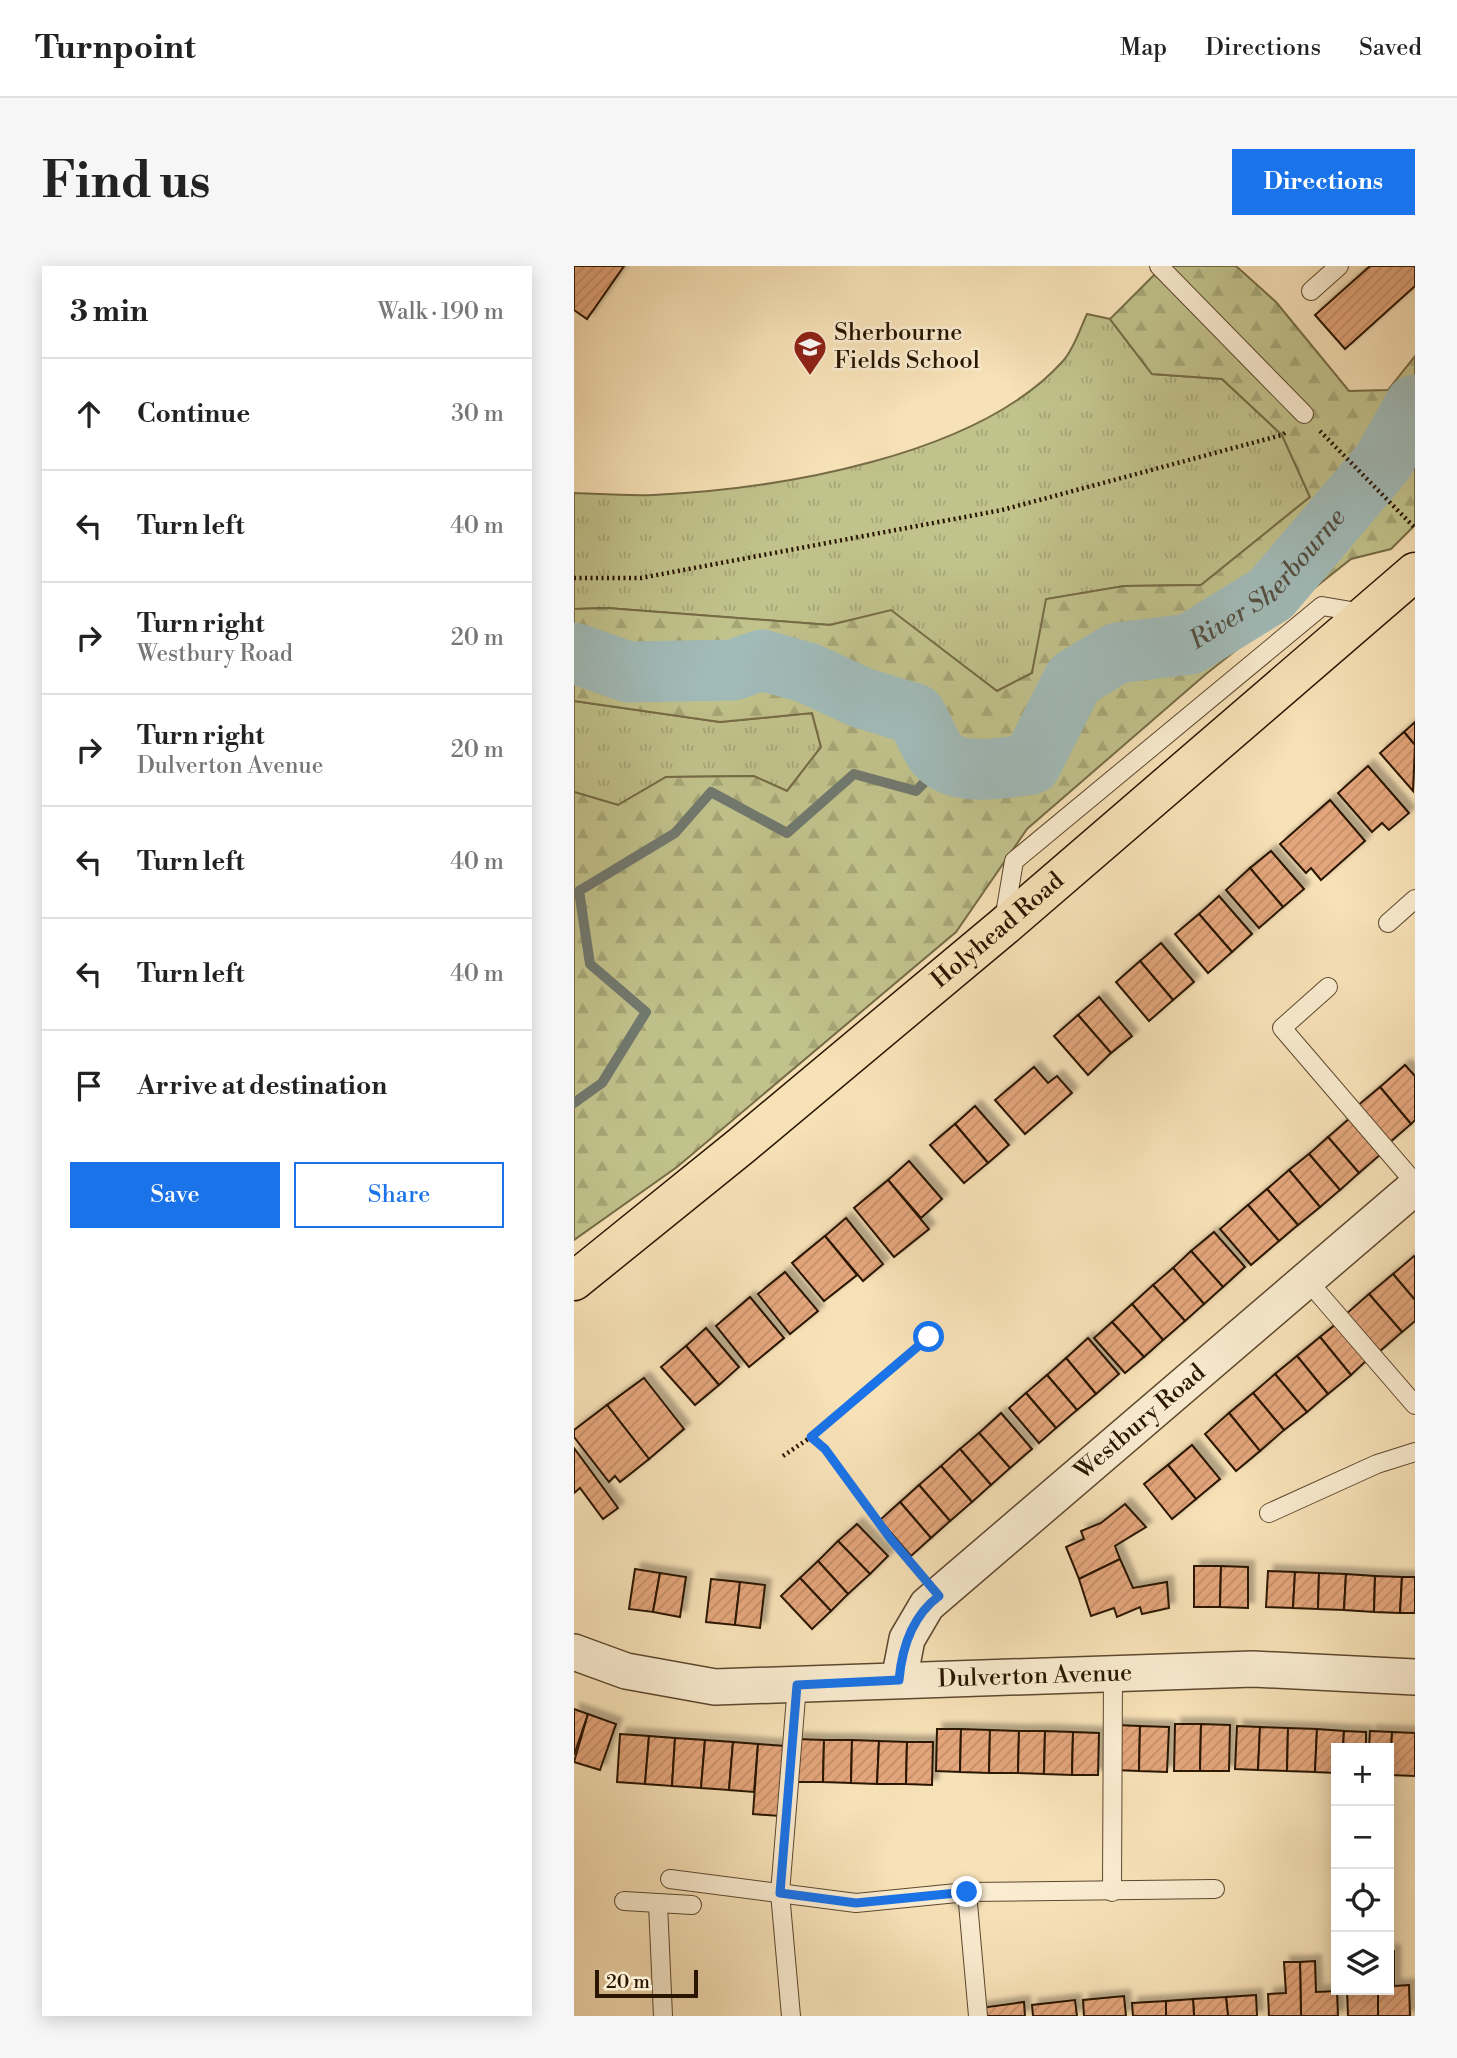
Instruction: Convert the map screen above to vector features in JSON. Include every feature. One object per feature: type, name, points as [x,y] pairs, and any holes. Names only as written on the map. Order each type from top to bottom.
[{"type":"highway","name":"Holyhead Road","points":[[574,1281],[741,1146],[1003,927],[1415,572]]},
{"type":"street","name":"Westbury Road","points":[[899,1680],[907,1639],[927,1605],[1415,1185]]},
{"type":"street","name":"Dulverton Avenue","points":[[574,1652],[626,1671],[715,1687],[1253,1669],[1415,1676]]},
{"type":"lane","points":[[1159,266],[1304,414]]},
{"type":"lane","points":[[1311,292],[1339,266]]},
{"type":"lane","points":[[1388,923],[1415,900]]},
{"type":"lane","points":[[1328,988],[1282,1028],[1415,1185]]},
{"type":"lane","points":[[1307,1280],[1415,1405]]},
{"type":"lane","points":[[1269,1513],[1377,1464],[1415,1452]]},
{"type":"lane","points":[[1112,1892],[1114,1673]]},
{"type":"lane","points":[[791,2016],[780,1893],[797,1685]]},
{"type":"lane","points":[[670,1879],[856,1903],[967,1892],[1215,1889]]},
{"type":"lane","points":[[967,1892],[978,2016]]},
{"type":"lane","points":[[624,1901],[692,1905]]},
{"type":"lane","points":[[658,1903],[663,2016]]},
{"type":"path","points":[[574,578],[641,579],[1002,510],[1282,435],[1304,414]]},
{"type":"path","points":[[1339,450],[1415,528]]},
{"type":"path","points":[[783,1456],[811,1437],[929,1337]]},
{"type":"path","points":[[811,1437],[825,1449],[890,1538],[939,1596]]},
{"type":"green space","points":[[1163,266],[1236,266],[1276,302],[1349,391],[1388,390],[1415,356],[1415,525],[1391,549],[1351,559],[1206,674],[1027,829],[956,932],[677,1167],[574,1240],[574,792],[618,805],[666,777],[754,776],[787,791],[821,747],[812,713],[720,722],[574,701],[574,609],[607,608],[830,625],[891,610],[997,691],[1032,673],[1046,599],[1124,586],[1201,585],[1310,497],[1282,435],[1222,379],[1152,374],[1110,319]]},
{"type":"green space","points":[[1087,314],[1110,319],[1152,374],[1222,379],[1282,435],[1310,497],[1201,585],[1124,586],[1047,599],[1032,673],[997,691],[891,611],[830,625],[607,608],[574,609],[574,493],[654,495],[758,485],[872,462],[928,444],[980,422],[1026,394],[1067,356]]},
{"type":"green space","points":[[574,701],[720,722],[812,713],[821,747],[787,791],[753,776],[666,777],[618,805],[574,792]]},
{"type":"building","points":[[574,266],[624,266],[587,319],[574,310]]},
{"type":"building","points":[[1370,266],[1415,266],[1415,286],[1345,349],[1315,315]]},
{"type":"building","points":[[1415,722],[1415,745],[1404,732]]},
{"type":"building","points":[[1404,732],[1415,745],[1413,791],[1380,753]]},
{"type":"building","points":[[1368,766],[1409,813],[1389,830],[1382,823],[1372,832],[1338,793]]},
{"type":"building","points":[[1330,800],[1365,841],[1321,880],[1311,868],[1306,873],[1280,844]]},
{"type":"building","points":[[1271,851],[1304,889],[1283,907],[1250,868]]},
{"type":"building","points":[[1250,868],[1283,907],[1259,928],[1226,890]]},
{"type":"building","points":[[1219,896],[1252,934],[1232,952],[1199,914]]},
{"type":"building","points":[[1199,914],[1232,952],[1208,973],[1175,934]]},
{"type":"building","points":[[1161,943],[1194,982],[1173,1000],[1140,961]]},
{"type":"building","points":[[1140,961],[1173,1000],[1149,1021],[1116,982]]},
{"type":"building","points":[[1099,997],[1132,1036],[1111,1053],[1078,1015]]},
{"type":"building","points":[[1078,1015],[1111,1053],[1088,1075],[1054,1036]]},
{"type":"building","points":[[1405,1065],[1415,1076],[1415,1120],[1411,1124],[1380,1087]]},
{"type":"building","points":[[1034,1067],[1048,1083],[1057,1076],[1072,1093],[1025,1134],[995,1100]]},
{"type":"building","points":[[1380,1087],[1411,1124],[1388,1144],[1356,1107]]},
{"type":"building","points":[[975,1106],[1009,1145],[988,1163],[955,1124]]},
{"type":"building","points":[[1350,1118],[1381,1154],[1359,1173],[1328,1137]]},
{"type":"building","points":[[955,1124],[988,1163],[964,1183],[930,1145]]},
{"type":"building","points":[[1328,1137],[1359,1173],[1340,1190],[1309,1154]]},
{"type":"building","points":[[1309,1154],[1340,1190],[1320,1207],[1289,1170]]},
{"type":"building","points":[[909,1161],[942,1199],[921,1218],[888,1180]]},
{"type":"building","points":[[1289,1170],[1320,1207],[1298,1225],[1267,1189]]},
{"type":"building","points":[[888,1180],[929,1229],[894,1257],[854,1208]]},
{"type":"building","points":[[1267,1189],[1298,1225],[1279,1241],[1248,1205]]},
{"type":"building","points":[[1248,1205],[1279,1241],[1251,1265],[1220,1229]]},
{"type":"building","points":[[846,1218],[883,1264],[863,1281],[825,1236]]},
{"type":"building","points":[[1214,1232],[1245,1267],[1223,1287],[1191,1251]]},
{"type":"building","points":[[825,1236],[857,1275],[824,1301],[792,1263]]},
{"type":"building","points":[[1191,1251],[1223,1287],[1204,1304],[1173,1268]]},
{"type":"building","points":[[1415,1257],[1415,1300],[1393,1274]]},
{"type":"building","points":[[1173,1268],[1204,1304],[1185,1321],[1153,1285]]},
{"type":"building","points":[[785,1272],[818,1311],[790,1334],[758,1294]]},
{"type":"building","points":[[1393,1274],[1415,1300],[1415,1321],[1402,1332],[1369,1294]]},
{"type":"building","points":[[1153,1285],[1185,1321],[1163,1340],[1132,1304]]},
{"type":"building","points":[[1369,1294],[1402,1332],[1379,1352],[1346,1314]]},
{"type":"building","points":[[750,1297],[784,1338],[749,1367],[716,1326]]},
{"type":"building","points":[[1132,1304],[1163,1340],[1144,1357],[1112,1322]]},
{"type":"building","points":[[1112,1322],[1144,1357],[1125,1373],[1094,1338]]},
{"type":"building","points":[[1336,1324],[1367,1360],[1351,1375],[1320,1337]]},
{"type":"building","points":[[706,1328],[739,1367],[719,1385],[686,1346]]},
{"type":"building","points":[[1320,1337],[1351,1375],[1328,1394],[1297,1356]]},
{"type":"building","points":[[1088,1338],[1119,1374],[1096,1394],[1066,1358]]},
{"type":"building","points":[[686,1346],[719,1385],[695,1405],[661,1367]]},
{"type":"building","points":[[1297,1356],[1328,1394],[1307,1412],[1275,1374]]},
{"type":"building","points":[[1066,1358],[1096,1394],[1077,1410],[1047,1375]]},
{"type":"building","points":[[1275,1374],[1307,1412],[1284,1430],[1253,1393]]},
{"type":"building","points":[[1047,1375],[1077,1410],[1056,1428],[1026,1393]]},
{"type":"building","points":[[644,1378],[684,1429],[649,1459],[607,1405]]},
{"type":"building","points":[[1026,1393],[1056,1428],[1039,1443],[1009,1408]]},
{"type":"building","points":[[1253,1393],[1284,1430],[1260,1451],[1229,1413]]},
{"type":"building","points":[[607,1405],[649,1459],[620,1482],[615,1476],[609,1482],[574,1437],[574,1430]]},
{"type":"building","points":[[1001,1413],[1032,1449],[1010,1468],[979,1433]]},
{"type":"building","points":[[1229,1413],[1260,1451],[1236,1471],[1205,1434]]},
{"type":"building","points":[[979,1433],[1010,1468],[991,1485],[960,1449]]},
{"type":"building","points":[[1192,1445],[1220,1479],[1196,1499],[1168,1465]]},
{"type":"building","points":[[574,1448],[618,1508],[603,1519],[580,1488],[574,1493]]},
{"type":"building","points":[[960,1449],[991,1485],[972,1502],[941,1466]]},
{"type":"building","points":[[1168,1465],[1196,1499],[1172,1519],[1144,1484]]},
{"type":"building","points":[[941,1466],[972,1502],[950,1521],[919,1485]]},
{"type":"building","points":[[919,1485],[950,1521],[931,1538],[900,1502]]},
{"type":"building","points":[[900,1502],[931,1538],[911,1556],[880,1520]]},
{"type":"building","points":[[1125,1504],[1146,1527],[1115,1546],[1120,1559],[1079,1579],[1066,1547],[1084,1539],[1081,1531],[1101,1523]]},
{"type":"building","points":[[857,1524],[888,1556],[870,1574],[838,1541]]},
{"type":"building","points":[[838,1541],[870,1574],[848,1594],[818,1561]]},
{"type":"building","points":[[1120,1559],[1133,1588],[1167,1582],[1169,1608],[1142,1614],[1140,1607],[1117,1617],[1114,1608],[1091,1616],[1079,1579]]},
{"type":"building","points":[[818,1561],[848,1594],[831,1611],[800,1578]]},
{"type":"building","points":[[1194,1566],[1221,1566],[1220,1607],[1194,1607]]},
{"type":"building","points":[[1221,1566],[1248,1567],[1248,1608],[1220,1607]]},
{"type":"building","points":[[635,1569],[660,1573],[653,1612],[629,1609]]},
{"type":"building","points":[[1268,1571],[1295,1572],[1293,1608],[1266,1607]]},
{"type":"building","points":[[1295,1572],[1319,1573],[1318,1609],[1293,1608]]},
{"type":"building","points":[[660,1573],[686,1577],[680,1617],[653,1612]]},
{"type":"building","points":[[1319,1573],[1346,1574],[1344,1610],[1318,1609]]},
{"type":"building","points":[[1346,1574],[1375,1576],[1374,1612],[1344,1610]]},
{"type":"building","points":[[1375,1576],[1402,1577],[1400,1613],[1374,1612]]},
{"type":"building","points":[[1402,1577],[1415,1577],[1415,1613],[1400,1613]]},
{"type":"building","points":[[800,1578],[831,1611],[812,1629],[781,1596]]},
{"type":"building","points":[[711,1579],[740,1582],[735,1625],[706,1622]]},
{"type":"building","points":[[740,1582],[765,1585],[760,1628],[735,1625]]},
{"type":"building","points":[[574,1709],[588,1714],[574,1755]]},
{"type":"building","points":[[588,1714],[616,1724],[600,1770],[574,1762]]},
{"type":"building","points":[[1175,1724],[1201,1724],[1200,1771],[1174,1771]]},
{"type":"building","points":[[1201,1724],[1230,1725],[1229,1771],[1200,1771]]},
{"type":"building","points":[[1115,1725],[1140,1726],[1139,1771],[1114,1770]]},
{"type":"building","points":[[1140,1726],[1169,1727],[1167,1772],[1139,1771]]},
{"type":"building","points":[[1237,1726],[1260,1727],[1258,1770],[1235,1769]]},
{"type":"building","points":[[1260,1727],[1288,1728],[1287,1771],[1258,1770]]},
{"type":"building","points":[[1288,1728],[1317,1729],[1315,1772],[1287,1771]]},
{"type":"building","points":[[937,1729],[961,1729],[960,1772],[936,1771]]},
{"type":"building","points":[[961,1729],[990,1730],[989,1773],[960,1772]]},
{"type":"building","points":[[1317,1729],[1344,1731],[1343,1743],[1331,1743],[1331,1773],[1315,1772]]},
{"type":"building","points":[[990,1730],[1019,1731],[1018,1773],[989,1773]]},
{"type":"building","points":[[1019,1731],[1045,1731],[1044,1774],[1018,1773]]},
{"type":"building","points":[[1045,1731],[1073,1732],[1072,1775],[1044,1774]]},
{"type":"building","points":[[1344,1731],[1366,1732],[1366,1743],[1343,1743]]},
{"type":"building","points":[[1370,1731],[1392,1732],[1391,1743],[1369,1743]]},
{"type":"building","points":[[1073,1732],[1099,1733],[1098,1775],[1072,1775]]},
{"type":"building","points":[[1392,1732],[1415,1733],[1415,1776],[1394,1775],[1394,1743],[1391,1743]]},
{"type":"building","points":[[620,1734],[649,1736],[645,1784],[617,1782]]},
{"type":"building","points":[[649,1736],[675,1738],[672,1786],[645,1784]]},
{"type":"building","points":[[675,1738],[705,1740],[701,1788],[672,1786]]},
{"type":"building","points":[[796,1739],[824,1740],[823,1782],[795,1782]]},
{"type":"building","points":[[705,1740],[733,1742],[729,1790],[701,1788]]},
{"type":"building","points":[[824,1740],[852,1740],[851,1783],[823,1782]]},
{"type":"building","points":[[852,1740],[879,1741],[877,1784],[851,1783]]},
{"type":"building","points":[[879,1741],[907,1742],[906,1784],[877,1784]]},
{"type":"building","points":[[733,1742],[758,1744],[754,1792],[729,1790]]},
{"type":"building","points":[[907,1742],[933,1742],[932,1785],[906,1784]]},
{"type":"building","points":[[758,1744],[785,1746],[780,1816],[753,1814]]},
{"type":"building","points":[[1315,1961],[1316,1992],[1331,1991],[1331,1995],[1337,1995],[1338,2016],[1301,2016],[1300,1962]]},
{"type":"building","points":[[1284,1962],[1300,1962],[1301,2016],[1269,2016],[1268,1994],[1286,1993]]},
{"type":"building","points":[[1409,1985],[1410,2016],[1378,2016],[1378,1995],[1394,1995],[1394,1986]]},
{"type":"building","points":[[1256,1995],[1257,2016],[1228,2016],[1226,1997]]},
{"type":"building","points":[[1347,1995],[1378,1995],[1378,2016],[1348,2016]]},
{"type":"building","points":[[1124,1996],[1126,2016],[1084,2016],[1083,2000]]},
{"type":"building","points":[[1226,1997],[1228,2016],[1194,2016],[1193,1999]]},
{"type":"building","points":[[1193,1999],[1194,2016],[1166,2016],[1166,2001]]},
{"type":"building","points":[[1075,2000],[1077,2016],[1033,2016],[1032,2005]]},
{"type":"building","points":[[1166,2001],[1166,2016],[1133,2016],[1132,2003]]},
{"type":"building","points":[[1024,2002],[1025,2016],[981,2016],[980,2008]]},
{"type":"waterway","name":"River Sherbourne","points":[[574,653],[628,672],[733,670],[762,660],[808,673],[862,698],[915,714],[936,753],[955,766],[981,769],[1031,764],[1074,679],[1117,653],[1190,644],[1271,594],[1383,462],[1415,405]]},
{"type":"waterway","points":[[574,1103],[602,1083],[646,1012],[590,964],[579,891],[675,833],[711,792],[787,833],[854,774],[916,791],[945,761]]},
{"type":"place","name":"Sherbourne Fields School","points":[[810,377]]},
{"type":"route","points":[[929,1337],[820,1426],[811,1437],[825,1449],[890,1538],[939,1596],[927,1605],[915,1622],[901,1657],[899,1680],[797,1685],[780,1893],[856,1903],[967,1892]]}]
